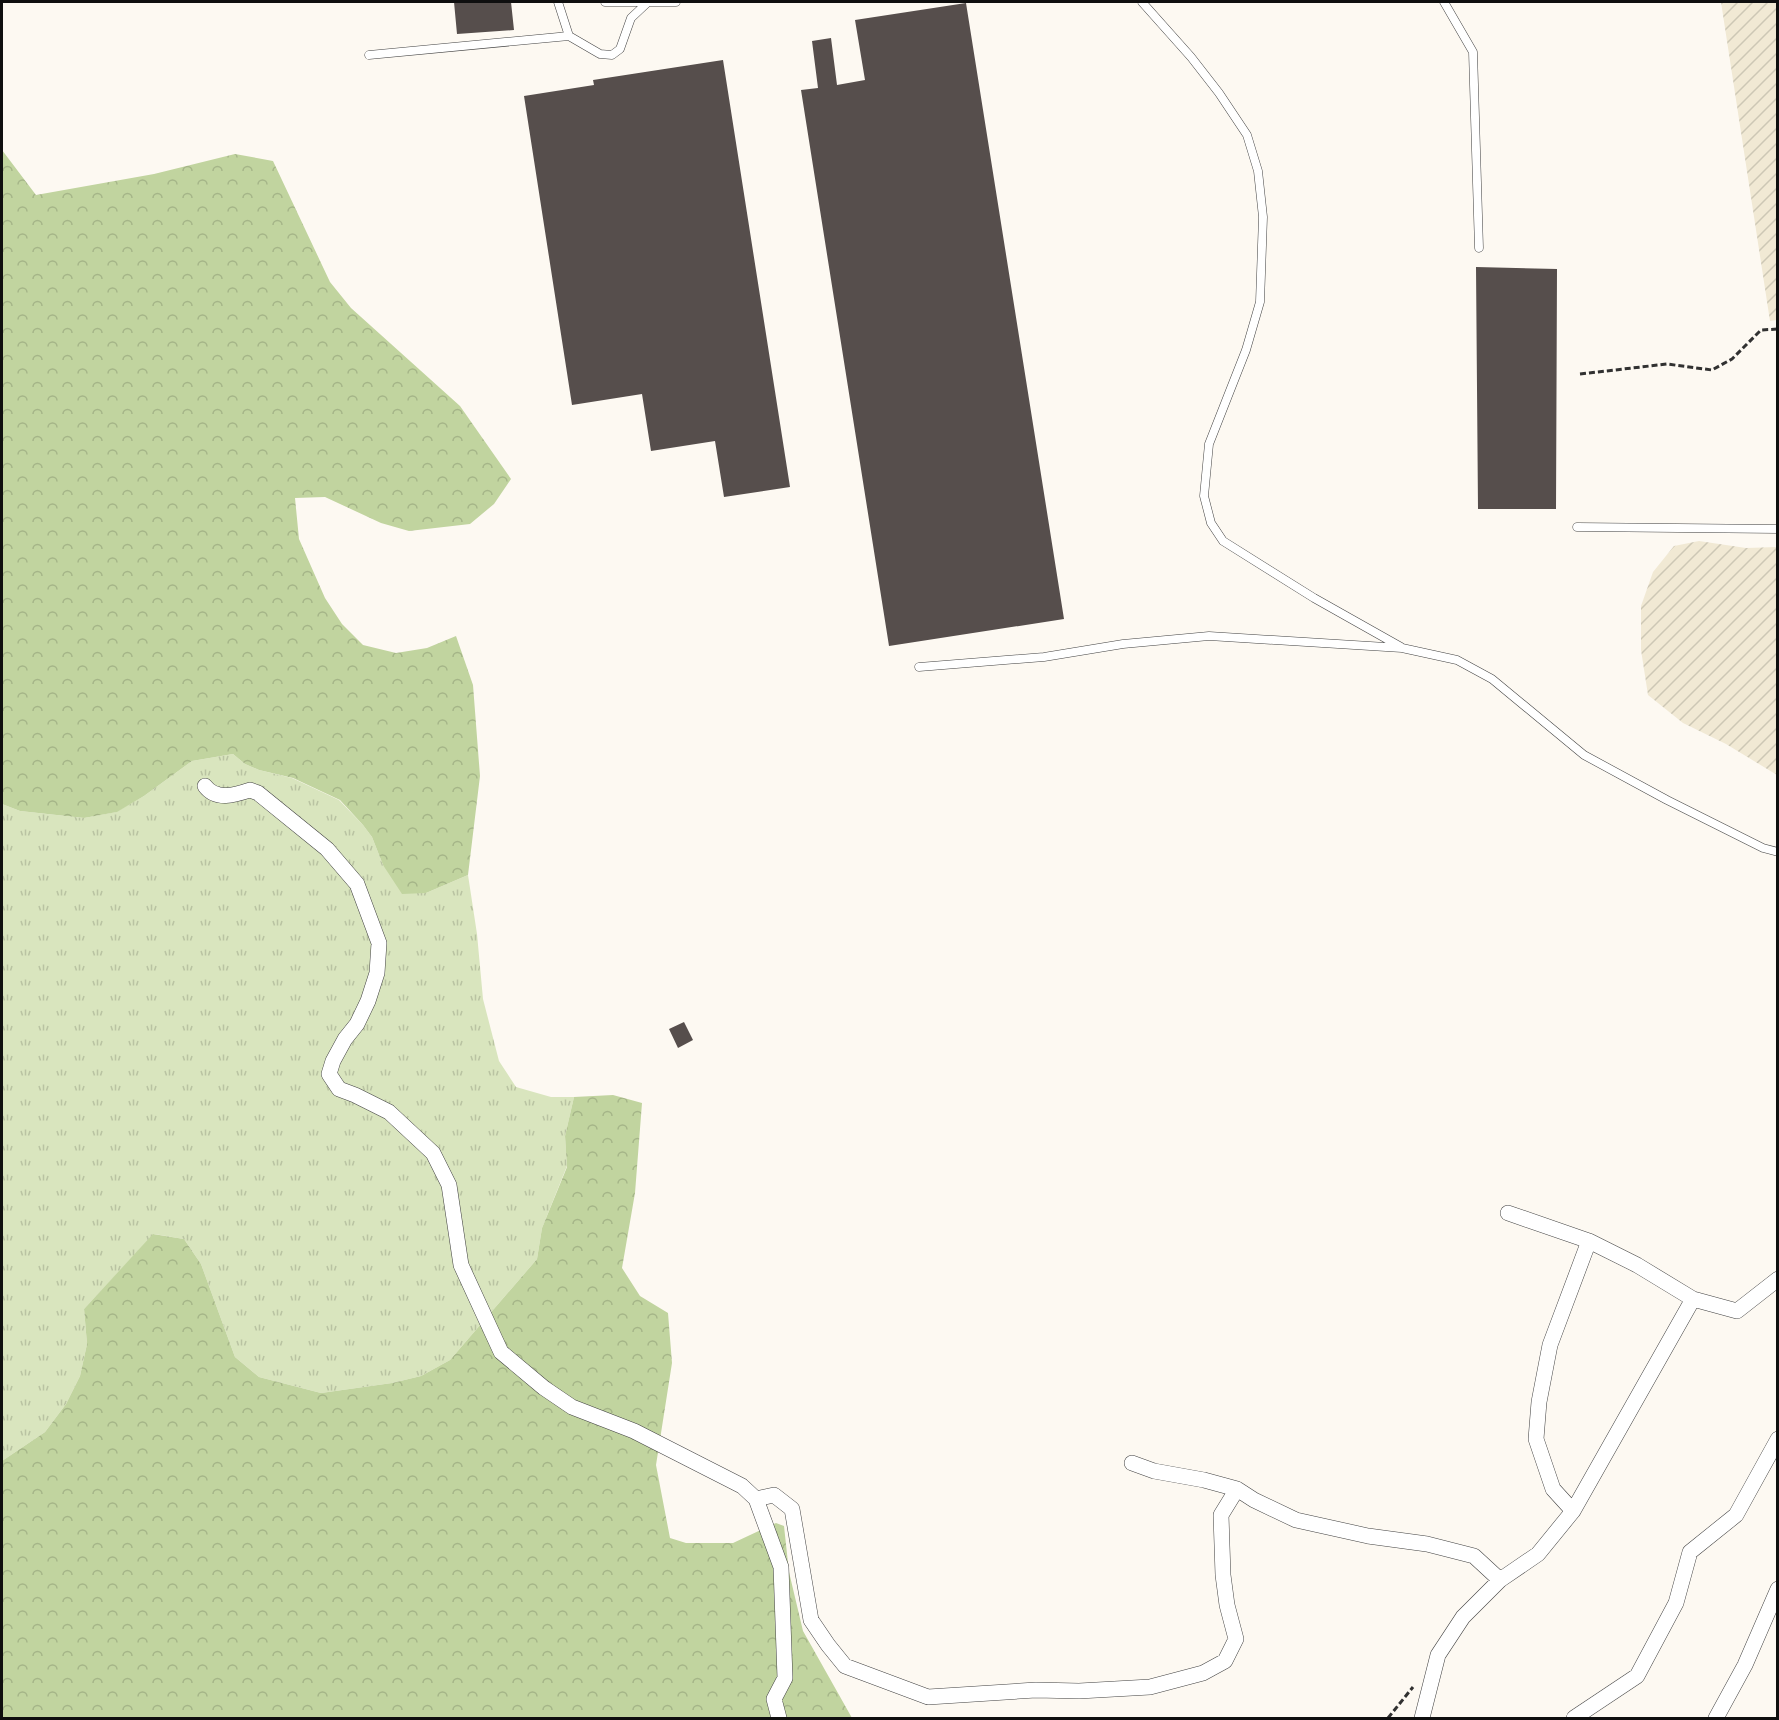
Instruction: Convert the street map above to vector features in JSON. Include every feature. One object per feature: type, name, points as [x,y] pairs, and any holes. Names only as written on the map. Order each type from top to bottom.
[{"type":"street","points":[[205,786],[210,792],[218,795],[235,795],[250,790],[258,793],[327,849],[357,884],[379,943],[376,974],[357,1024],[345,1039],[329,1074],[339,1089],[389,1112],[433,1153],[448,1185],[461,1265],[501,1352],[544,1388],[572,1407],[634,1431],[742,1486],[756,1499],[781,1567],[784,1678],[774,1699],[779,1719]]},
{"type":"street","points":[[1508,1213],[1589,1241],[1637,1265],[1693,1299],[1737,1311],[1778,1279]]},
{"type":"street","points":[[1573,1512],[1553,1489],[1536,1439],[1539,1402],[1550,1345],[1589,1241]]},
{"type":"street","points":[[1422,1719],[1438,1655],[1463,1617],[1500,1580],[1538,1554],[1573,1512],[1693,1299]]},
{"type":"street","points":[[1574,1719],[1636,1676],[1676,1603],[1690,1552],[1736,1515],[1778,1439]]},
{"type":"street","points":[[1132,1464],[1237,1489],[1254,1500],[1296,1520],[1368,1536],[1427,1544],[1474,1556],[1500,1580]]},
{"type":"street","points":[[756,1499],[774,1495],[792,1509],[811,1620],[845,1666],[928,1697],[1014,1691],[1079,1691],[1150,1687],[1203,1672],[1225,1660],[1236,1639],[1227,1605],[1223,1575],[1221,1515],[1237,1489]]},
{"type":"street","points":[[1716,1719],[1745,1665],[1778,1589]]},
{"type":"lane","points":[[558,2],[569,36]]},
{"type":"lane","points":[[605,2],[676,2]]},
{"type":"lane","points":[[1142,2],[1191,57],[1219,93],[1247,135],[1258,171],[1263,217],[1260,302],[1246,350],[1209,444],[1204,496],[1211,523],[1223,541],[1314,598],[1402,648]]},
{"type":"lane","points":[[1444,2],[1473,52],[1479,248]]},
{"type":"lane","points":[[369,55],[569,36],[600,54],[612,55],[620,49],[631,18],[647,3]]},
{"type":"lane","points":[[1577,527],[1778,529]]},
{"type":"lane","points":[[919,667],[1044,657],[1123,644],[1209,636],[1402,648],[1457,660],[1492,679],[1584,755],[1667,800],[1763,848],[1778,852]]},
{"type":"path","points":[[1580,374],[1667,364],[1712,370],[1732,359],[1761,330],[1778,329]]},
{"type":"shaded area","points":[[1721,2],[1777,2],[1777,320],[1770,321]]},
{"type":"shaded area","points":[[1699,541],[1746,548],[1777,547],[1777,775],[1726,744],[1683,723],[1648,695],[1641,650],[1641,606],[1653,572],[1674,546]]},
{"type":"green space","points":[[2,150],[36,195],[154,174],[235,154],[273,161],[330,282],[351,308],[460,406],[511,479],[494,504],[470,524],[409,531],[381,523],[325,497],[295,498],[299,539],[325,598],[342,624],[363,645],[396,653],[427,648],[456,636],[473,685],[480,776],[468,875],[426,893],[402,894],[383,865],[372,837],[340,800],[293,778],[259,770],[245,764],[233,754],[192,761],[144,796],[117,812],[84,818],[20,811],[2,804]]},
{"type":"green space","points":[[233,754],[245,764],[292,778],[339,800],[372,837],[383,865],[426,893],[468,875],[477,934],[483,999],[499,1061],[516,1087],[551,1097],[574,1097],[565,1136],[567,1166],[542,1228],[537,1259],[450,1360],[421,1376],[392,1383],[321,1393],[259,1377],[235,1357],[201,1264],[184,1239],[154,1234],[84,1309],[87,1344],[80,1376],[66,1404],[45,1432],[2,1461],[2,804],[20,811],[84,818],[116,812],[144,796],[192,761]]},
{"type":"green space","points":[[613,1095],[642,1103],[635,1193],[622,1268],[640,1296],[668,1313],[672,1363],[656,1465],[670,1538],[686,1543],[733,1543],[776,1523],[784,1526],[789,1572],[803,1631],[852,1718],[2,1718],[2,1461],[45,1432],[66,1404],[80,1376],[87,1344],[84,1309],[153,1234],[184,1239],[201,1264],[235,1357],[259,1377],[321,1393],[392,1383],[421,1376],[450,1360],[537,1259],[542,1228],[567,1167],[565,1136],[574,1097]]},
{"type":"building","points":[[454,2],[511,2],[514,30],[457,34]]},
{"type":"building","points":[[966,3],[1064,619],[889,646],[801,90],[818,88],[812,41],[831,38],[837,85],[865,80],[855,20]]},
{"type":"building","points":[[723,60],[790,487],[724,497],[715,441],[651,451],[642,394],[572,405],[524,96],[594,85],[593,80]]},
{"type":"building","points":[[1476,267],[1557,269],[1556,509],[1478,509]]},
{"type":"building","points":[[684,1022],[693,1040],[678,1048],[669,1029]]}]
